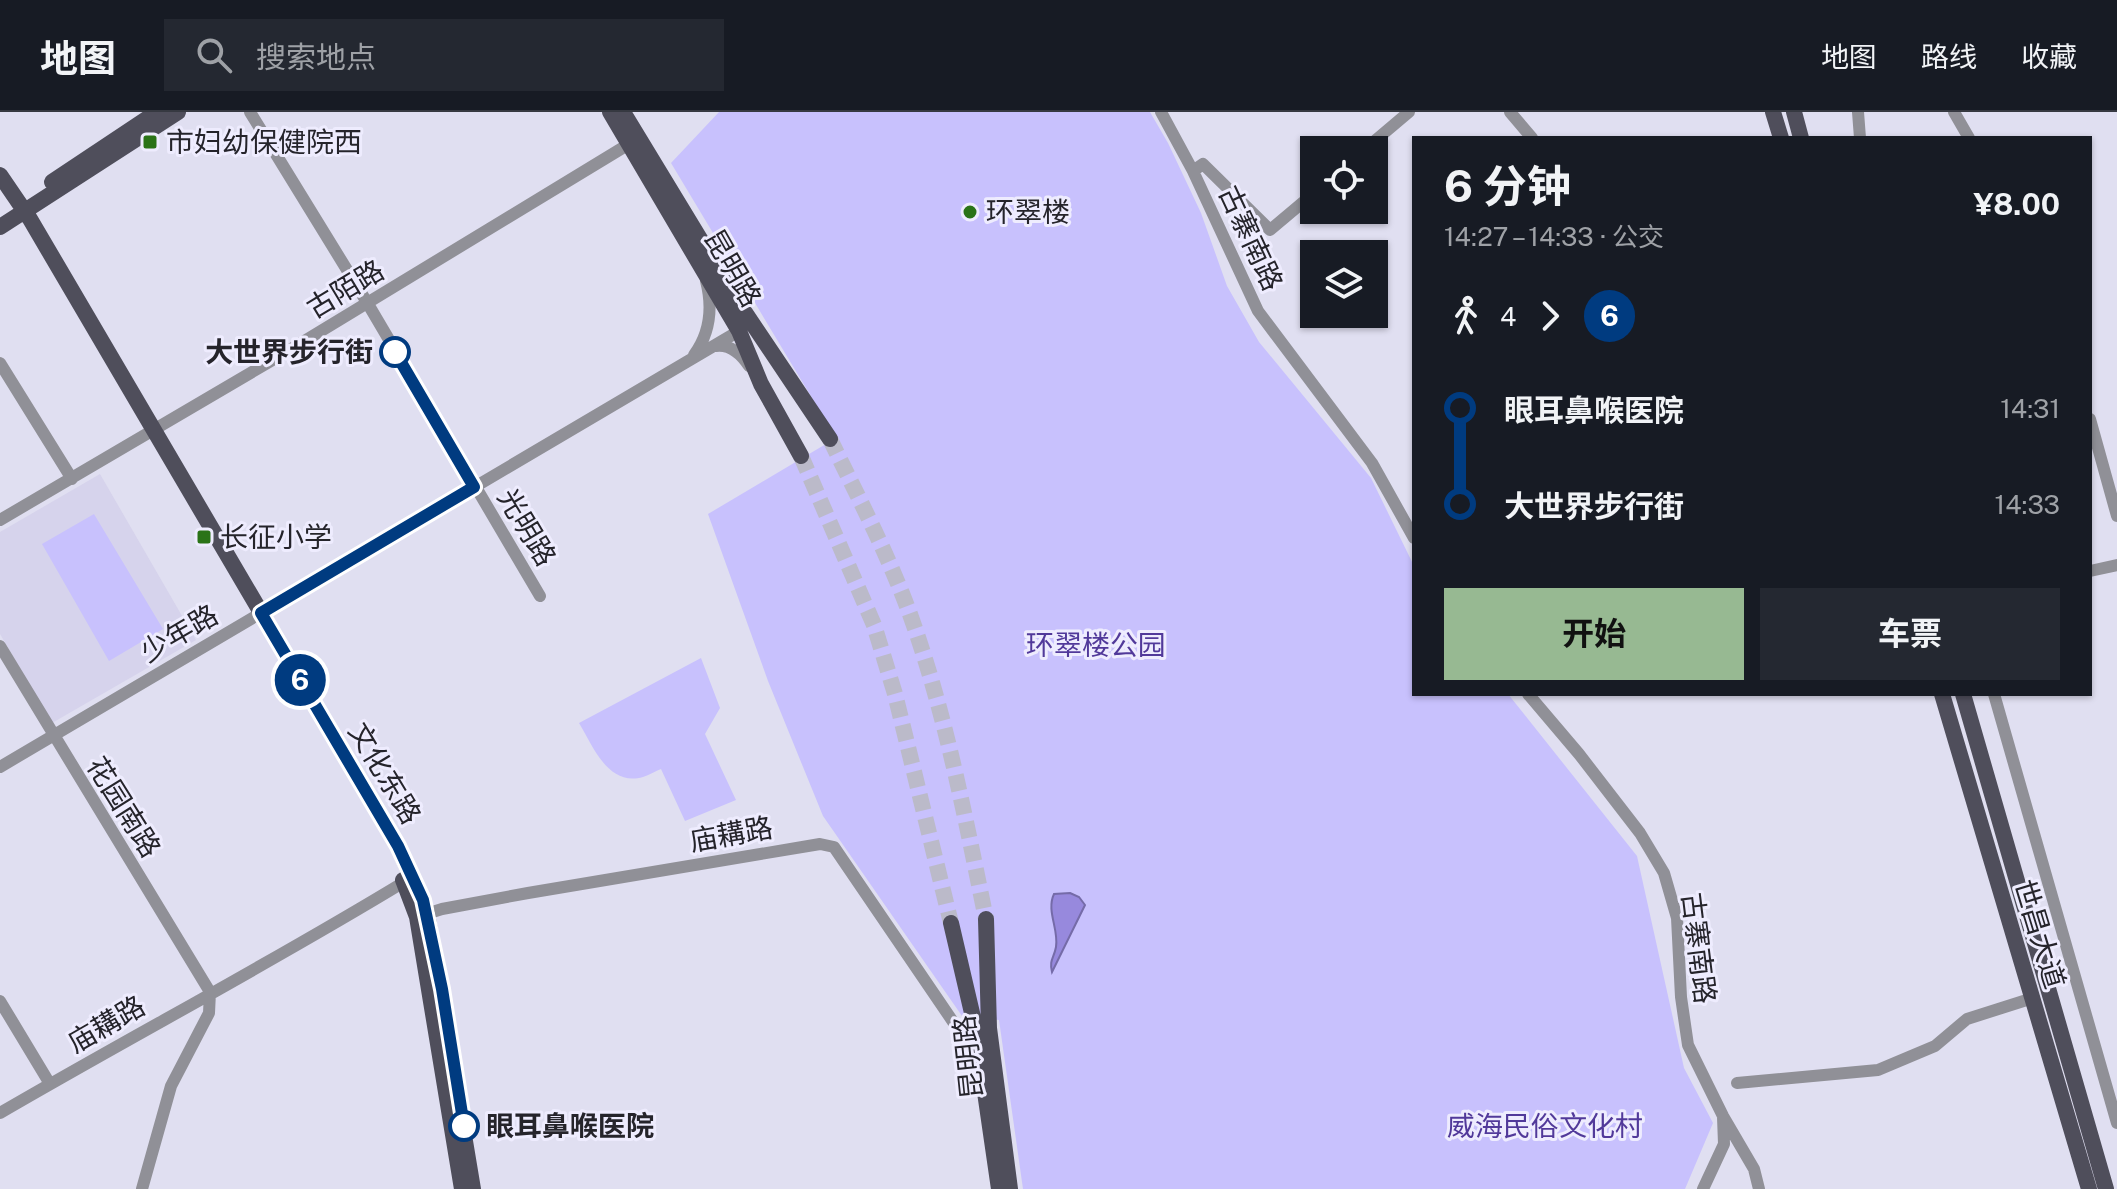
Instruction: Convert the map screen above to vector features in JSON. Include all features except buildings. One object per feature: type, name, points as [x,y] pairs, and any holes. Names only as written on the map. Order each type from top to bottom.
[{"type":"main road","points":[[0,227],[14,211],[157,112]]},
{"type":"main road","points":[[14,211],[178,112]]},
{"type":"main road","name":"昆明路","points":[[610,112],[739,331],[761,384],[801,456]]},
{"type":"main road","name":"昆明路","points":[[623,112],[742,308],[830,439]]},
{"type":"main road","points":[[1773,112],[1780,136]]},
{"type":"main road","points":[[1794,112],[1800,136]]},
{"type":"main road","name":"文化东路","points":[[0,175],[14,211],[152,433],[257,615],[398,846],[422,915],[473,1189]]},
{"type":"main road","points":[[0,192],[14,211]]},
{"type":"main road","points":[[761,384],[778,386],[787,374]]},
{"type":"main road","points":[[257,615],[391,850],[422,915],[462,1189]]},
{"type":"main road","name":"世昌大道","points":[[1943,696],[2089,1189]]},
{"type":"main road","name":"世昌大道","points":[[1965,702],[2106,1189]]},
{"type":"main road","name":"昆明路","points":[[986,919],[989,1028],[1010,1189]]},
{"type":"main road","name":"昆明路","points":[[951,923],[976,1030],[999,1189]]},
{"type":"street","name":"光明路","points":[[250,112],[368,304],[540,596]]},
{"type":"street","name":"古寨南路","points":[[1161,112],[1193,171],[1258,311],[1409,515]]},
{"type":"street","points":[[1381,136],[1409,112]]},
{"type":"street","points":[[1510,112],[1530,136]]},
{"type":"street","points":[[1858,112],[1860,136]]},
{"type":"street","points":[[1954,112],[1968,136]]},
{"type":"street","name":"古陌路","points":[[0,520],[368,304],[629,144]]},
{"type":"street","points":[[1193,171],[1203,164],[1270,230],[1300,205]]},
{"type":"street","points":[[691,359],[707,334],[708,291],[702,267]]},
{"type":"street","points":[[739,331],[745,323],[742,308]]},
{"type":"street","name":"少年路","points":[[0,767],[739,331]]},
{"type":"street","points":[[713,346],[724,345],[736,350],[761,384]]},
{"type":"street","points":[[0,363],[72,479]]},
{"type":"street","points":[[2092,426],[2117,516]]},
{"type":"street","points":[[2092,571],[2117,565]]},
{"type":"street","name":"花园南路","points":[[0,646],[210,992]]},
{"type":"street","name":"古寨南路","points":[[1530,696],[1640,833],[1664,873],[1677,918],[1681,997],[1688,1045],[1723,1116],[1754,1169],[1759,1189]]},
{"type":"street","points":[[1936,696],[1948,714],[1965,702]]},
{"type":"street","points":[[1995,696],[2117,1123]]},
{"type":"street","name":"庙耩路","points":[[422,915],[528,893],[820,844],[834,847],[960,1032]]},
{"type":"street","name":"庙耩路","points":[[0,1113],[210,992],[325,931],[404,882]]},
{"type":"street","points":[[142,1189],[171,1086],[209,1013],[210,992]]},
{"type":"street","points":[[1737,1083],[1878,1070],[1935,1046],[1967,1019],[2033,998]]},
{"type":"street","points":[[0,1001],[50,1084]]},
{"type":"street","points":[[1703,1189],[1724,1144],[1723,1116]]},
{"type":"shaded area","points":[[100,474],[196,640],[52,723],[0,634],[0,532]]},
{"type":"shaded area","points":[[1070,893],[1079,897],[1085,905],[1052,972],[1056,940],[1052,900],[1054,894]]},
{"type":"green space","name":"环翠楼公园","points":[[719,112],[1150,112],[1201,213],[1227,286],[1259,342],[1371,478],[1412,562],[1412,696],[1510,696],[1637,856],[1684,1068],[1713,1123],[1685,1189],[1023,1189],[999,1020],[962,1016],[823,816],[768,681],[708,514],[836,438],[671,163]]},
{"type":"green space","points":[[94,514],[163,629],[109,661],[42,544]]},
{"type":"green space","points":[[701,658],[720,708],[705,734],[736,800],[685,821],[661,769],[643,777],[620,776],[596,753],[579,723]]},
{"type":"tunnel","points":[[830,439],[873,527],[911,617],[935,691],[954,766],[986,919]]},
{"type":"tunnel","points":[[801,456],[874,625],[895,694],[951,923]]},
{"type":"bus line","name":"6","points":[[395,352],[474,487],[261,613],[398,846],[423,900],[442,989],[464,1126]]},
{"type":"place","name":"市妇幼保健院西","points":[[150,142]]},
{"type":"place","name":"环翠楼","points":[[970,212]]},
{"type":"place","name":"大世界步行街","points":[[395,352]]},
{"type":"place","name":"长征小学","points":[[204,537]]},
{"type":"place","name":"眼耳鼻喉医院","points":[[464,1126]]},
{"type":"park label","name":"威海民俗文化村","points":[[1545,1126]]}]
